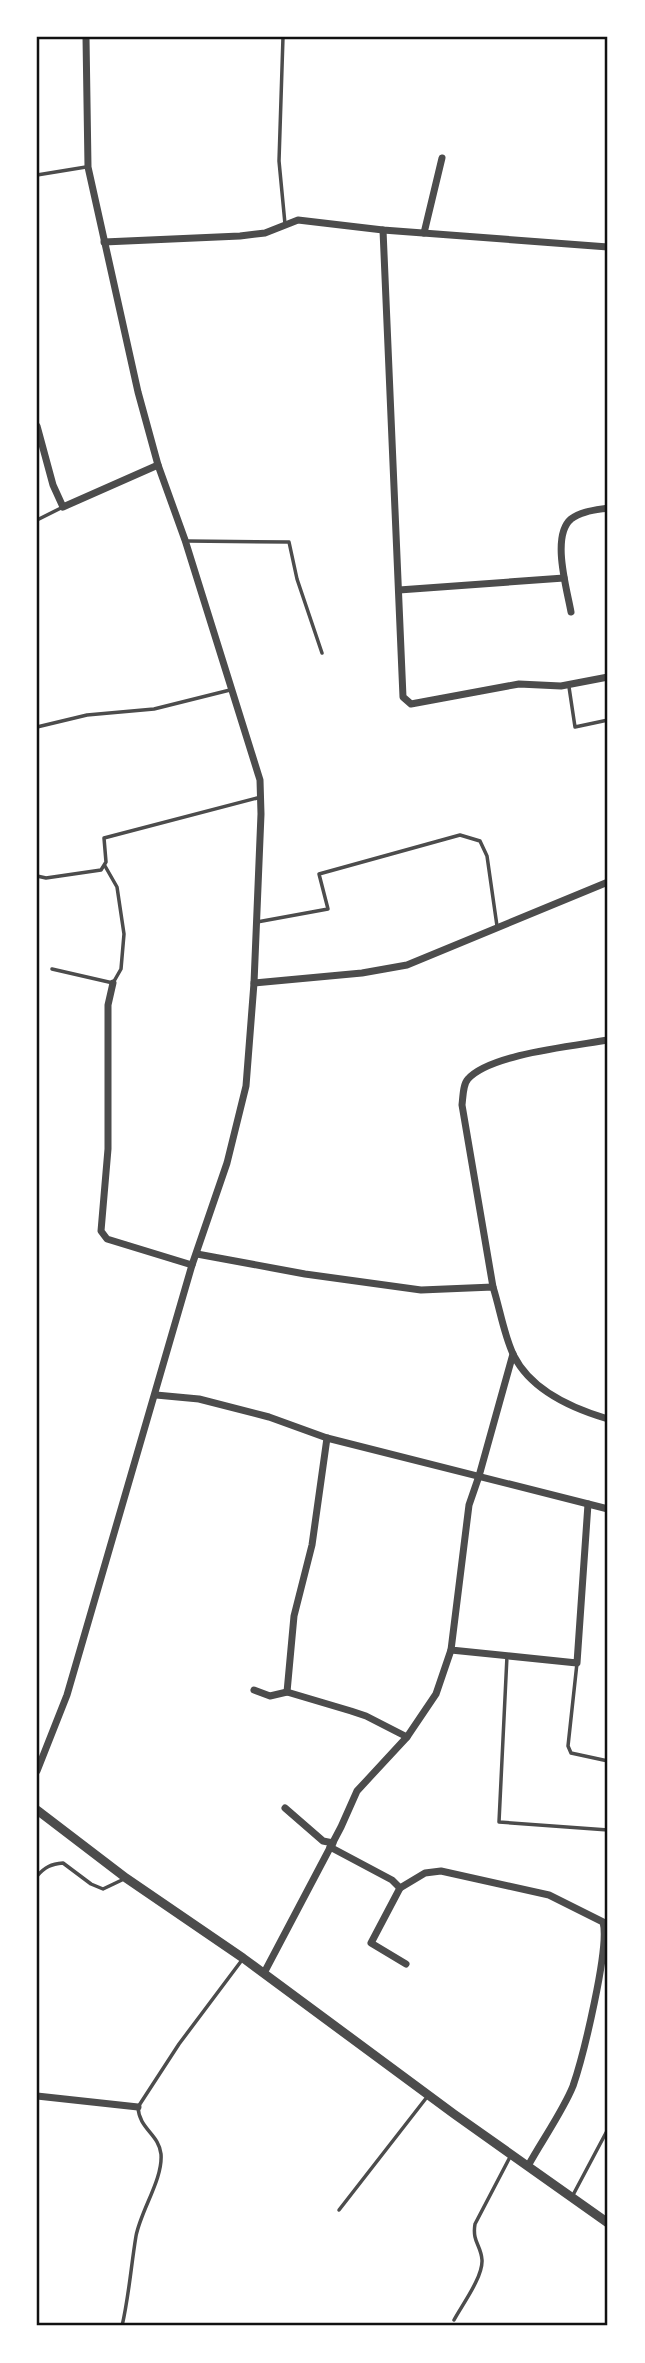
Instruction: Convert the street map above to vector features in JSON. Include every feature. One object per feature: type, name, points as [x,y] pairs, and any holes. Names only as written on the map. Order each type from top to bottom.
[{"type":"street","points":[[37,1771],[68,1695],[192,1265],[227,1163],[246,1086],[254,984],[261,797],[260,780],[185,541],[158,465],[138,392],[88,167],[86,37]]},
{"type":"street","points":[[424,233],[442,158]]},
{"type":"street","points":[[104,242],[240,236],[265,233],[298,220],[383,230],[608,247]]},
{"type":"street","points":[[383,230],[405,701],[411,704],[519,684],[553,686],[608,677]]},
{"type":"street","points":[[37,426],[53,485],[63,507],[158,465]]},
{"type":"street","points":[[571,612],[564,578],[561,536],[566,524],[573,517],[608,508]]},
{"type":"street","points":[[399,590],[564,578]]},
{"type":"street","points":[[254,984],[362,973],[407,965],[608,881]]},
{"type":"street","points":[[113,983],[108,1005],[108,1149],[101,1231],[107,1239],[192,1265]]},
{"type":"street","points":[[608,1040],[506,1059],[484,1066],[466,1080],[461,1105],[493,1287],[513,1354],[522,1369],[547,1390],[583,1412],[608,1419]]},
{"type":"street","points":[[197,1254],[305,1274],[421,1290],[493,1287]]},
{"type":"street","points":[[264,1973],[357,1791],[407,1737],[436,1693],[451,1650],[469,1505],[513,1354]]},
{"type":"street","points":[[156,1395],[199,1399],[270,1417],[327,1438],[608,1509]]},
{"type":"street","points":[[287,1692],[294,1616],[312,1545],[327,1438]]},
{"type":"street","points":[[451,1650],[577,1663],[588,1504]]},
{"type":"street","points":[[254,1690],[270,1696],[287,1692],[366,1716],[407,1737]]},
{"type":"street","points":[[285,1808],[323,1841],[392,1880],[400,1888]]},
{"type":"street","points":[[37,1810],[126,1878],[264,1973],[608,2223]]},
{"type":"street","points":[[406,1964],[371,1943],[400,1888],[425,1873],[441,1871],[549,1895],[603,1922],[606,1939],[572,2088],[528,2166]]},
{"type":"street","points":[[37,2096],[138,2107]]},
{"type":"lane","points":[[283,37],[279,161],[285,224]]},
{"type":"lane","points":[[37,175],[88,167]]},
{"type":"lane","points":[[37,520],[63,507]]},
{"type":"lane","points":[[185,541],[289,542],[297,579],[322,653]]},
{"type":"lane","points":[[568,684],[575,727],[608,720]]},
{"type":"lane","points":[[37,727],[87,715],[154,709],[232,690]]},
{"type":"lane","points":[[52,970],[113,983],[121,969],[124,934],[117,887],[105,866],[104,838],[261,797]]},
{"type":"lane","points":[[256,922],[328,909],[319,874],[460,835],[480,841],[487,856],[498,929]]},
{"type":"lane","points":[[37,876],[46,878],[101,870],[105,866]]},
{"type":"lane","points":[[507,1656],[499,1822],[608,1830]]},
{"type":"lane","points":[[577,1663],[568,1746],[571,1753],[608,1761]]},
{"type":"lane","points":[[37,1876],[52,1864],[63,1863],[91,1884],[103,1889],[126,1878]]},
{"type":"lane","points":[[122,2326],[137,2234],[159,2169],[161,2152],[157,2142],[138,2119],[138,2107],[178,2044],[243,1958]]},
{"type":"lane","points":[[339,2210],[429,2095]]},
{"type":"lane","points":[[572,2197],[608,2129]]},
{"type":"lane","points":[[454,2320],[481,2271],[482,2259],[473,2234],[475,2224],[511,2155]]}]
